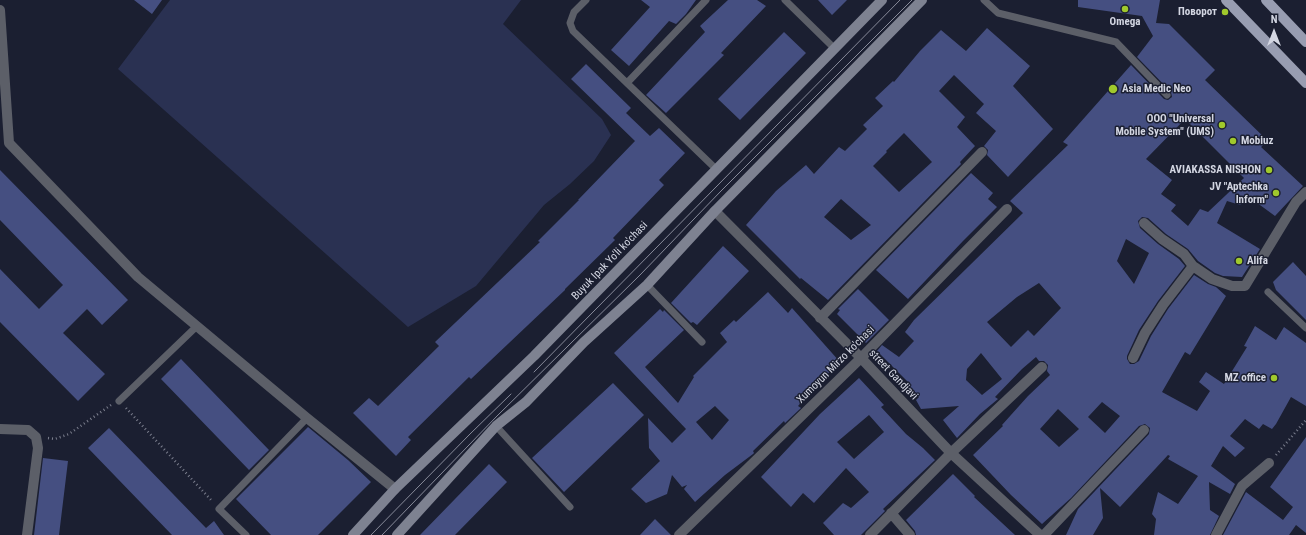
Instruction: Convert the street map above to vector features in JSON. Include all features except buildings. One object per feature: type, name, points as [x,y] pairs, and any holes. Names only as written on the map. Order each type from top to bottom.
[{"type":"main road","name":"Buyuk Ipak Yo'li ko'chasi","points":[[353,535],[395,489],[534,356],[882,0]]},
{"type":"main road","points":[[397,535],[496,426],[526,402],[584,342],[647,284],[715,211],[922,0]]},
{"type":"main road","points":[[1226,0],[1306,84]]},
{"type":"main road","points":[[1266,0],[1306,42]]},
{"type":"street","points":[[0,10],[9,143],[138,277],[307,418],[395,489]]},
{"type":"street","points":[[820,318],[982,152]]},
{"type":"street","points":[[1144,223],[1184,254],[1193,266],[1212,279],[1232,286],[1245,286],[1296,202],[1306,192]]},
{"type":"street","name":"Xumoyun Mirzo ko'chasi","points":[[679,535],[861,358],[1007,209]]},
{"type":"street","name":"street Gandjavi","points":[[715,211],[861,358],[951,453],[1040,535]]},
{"type":"street","points":[[1132,358],[1145,333],[1163,305],[1193,266]]},
{"type":"street","points":[[870,535],[951,453],[1042,367]]},
{"type":"street","points":[[0,429],[28,430],[36,437],[38,448],[27,535]]},
{"type":"street","points":[[1044,535],[1144,430]]},
{"type":"street","points":[[1216,535],[1242,486],[1269,463]]},
{"type":"street","points":[[891,513],[910,535]]},
{"type":"lane","points":[[586,0],[574,12],[570,23],[573,31],[716,169]]},
{"type":"lane","points":[[627,83],[706,0]]},
{"type":"lane","points":[[785,0],[834,48]]},
{"type":"lane","points":[[984,0],[998,13],[1116,42],[1167,95]]},
{"type":"lane","points":[[647,284],[702,342]]},
{"type":"lane","points":[[1268,292],[1306,328]]},
{"type":"lane","points":[[119,401],[197,326]]},
{"type":"lane","points":[[246,535],[219,509],[307,418]]},
{"type":"lane","points":[[496,426],[570,507]]},
{"type":"path","points":[[36,437],[55,439],[69,434],[106,408],[119,401],[219,509]]},
{"type":"path","points":[[1269,463],[1306,420]]},
{"type":"shaded area","points":[[170,0],[521,0],[503,24],[602,119],[611,135],[594,161],[570,184],[544,205],[476,286],[408,327],[118,69]]},
{"type":"tram line","points":[[534,372],[900,0]]},
{"type":"tram line","points":[[382,535],[497,416],[640,275],[721,191],[912,0]]},
{"type":"tram line","points":[[371,535],[511,394]]},
{"type":"place","name":"Omega","points":[[1125,9]]},
{"type":"place","name":"Поворот","points":[[1225,12]]},
{"type":"place","name":"Asia Medic Neo","points":[[1113,89]]},
{"type":"place","name":"ООО \"Universal Mobile System\" (UMS)","points":[[1222,125]]},
{"type":"place","name":"Mobiuz","points":[[1233,141]]},
{"type":"place","name":"AVIAKASSA NISHON","points":[[1269,170]]},
{"type":"place","name":"JV \"Aptechka Inform\"","points":[[1276,193]]},
{"type":"place","name":"Alifa","points":[[1239,261]]},
{"type":"place","name":"MZ office","points":[[1274,378]]}]
